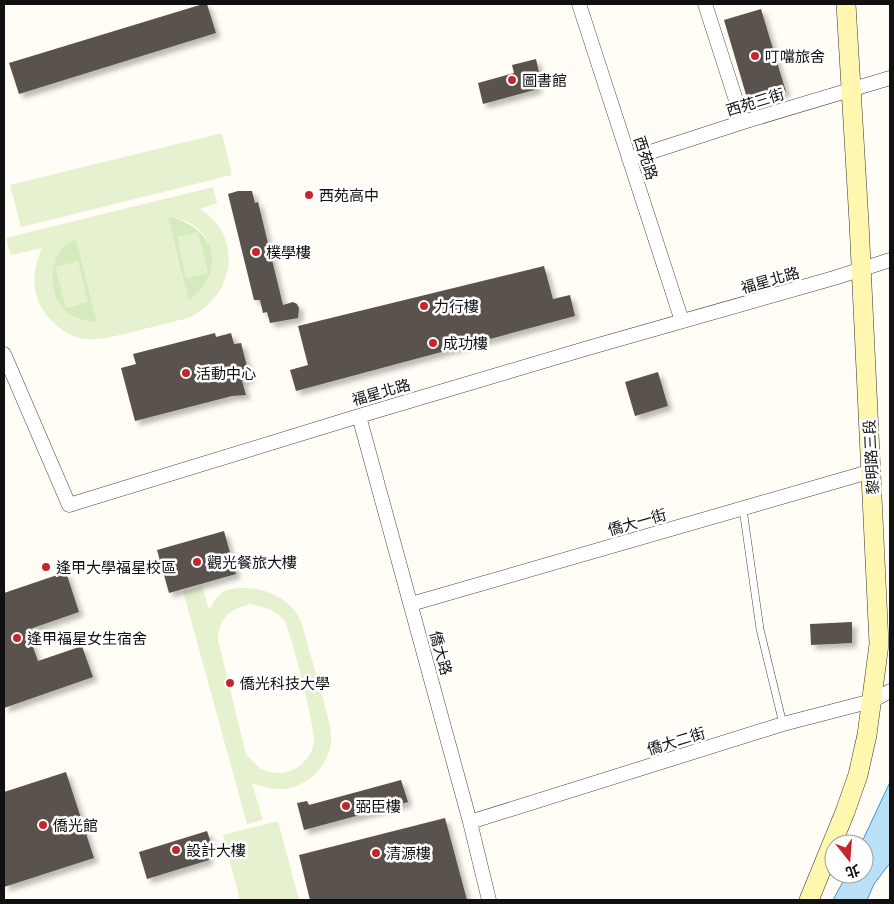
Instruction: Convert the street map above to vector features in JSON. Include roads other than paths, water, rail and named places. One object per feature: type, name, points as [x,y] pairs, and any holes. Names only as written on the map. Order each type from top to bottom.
[{"type":"main road","name":"黎明路三段","points":[[809,900],[842,821],[858,775],[867,735],[879,644],[872,472],[846,4]]},
{"type":"street","name":"西苑路","points":[[579,4],[682,322]]},
{"type":"street","points":[[705,4],[743,122]]},
{"type":"street","name":"西苑三街","points":[[629,158],[890,78]]},
{"type":"street","name":"福星北路","points":[[4,354],[68,505],[359,416],[890,260]]},
{"type":"street","name":"僑大路","points":[[359,416],[490,900]]},
{"type":"street","name":"僑大一街","points":[[410,604],[872,472]]},
{"type":"street","name":"僑大二街","points":[[470,822],[783,724],[872,701],[890,691]]},
{"type":"lane","points":[[743,509],[760,629],[783,724]]},
{"type":"water","points":[[890,782],[890,863],[874,884],[874,834],[866,834]]},
{"type":"water","points":[[842,884],[874,884],[867,900],[833,900]]},
{"type":"place","name":"叮噹旅舍","points":[[755,56]]},
{"type":"place","name":"圖書館","points":[[512,80]]},
{"type":"place","name":"西苑高中","points":[[309,195]]},
{"type":"place","name":"樸學樓","points":[[256,252]]},
{"type":"place","name":"力行樓","points":[[424,306]]},
{"type":"place","name":"成功樓","points":[[433,343]]},
{"type":"place","name":"活動中心","points":[[186,373]]},
{"type":"place","name":"觀光餐旅大樓","points":[[197,562]]},
{"type":"place","name":"逢甲大學福星校區","points":[[46,567]]},
{"type":"place","name":"逢甲福星女生宿舍","points":[[17,638]]},
{"type":"place","name":"僑光科技大學","points":[[230,683]]},
{"type":"place","name":"弼臣樓","points":[[346,806]]},
{"type":"place","name":"僑光館","points":[[43,825]]},
{"type":"place","name":"設計大樓","points":[[176,850]]},
{"type":"place","name":"清源樓","points":[[376,853]]}]
